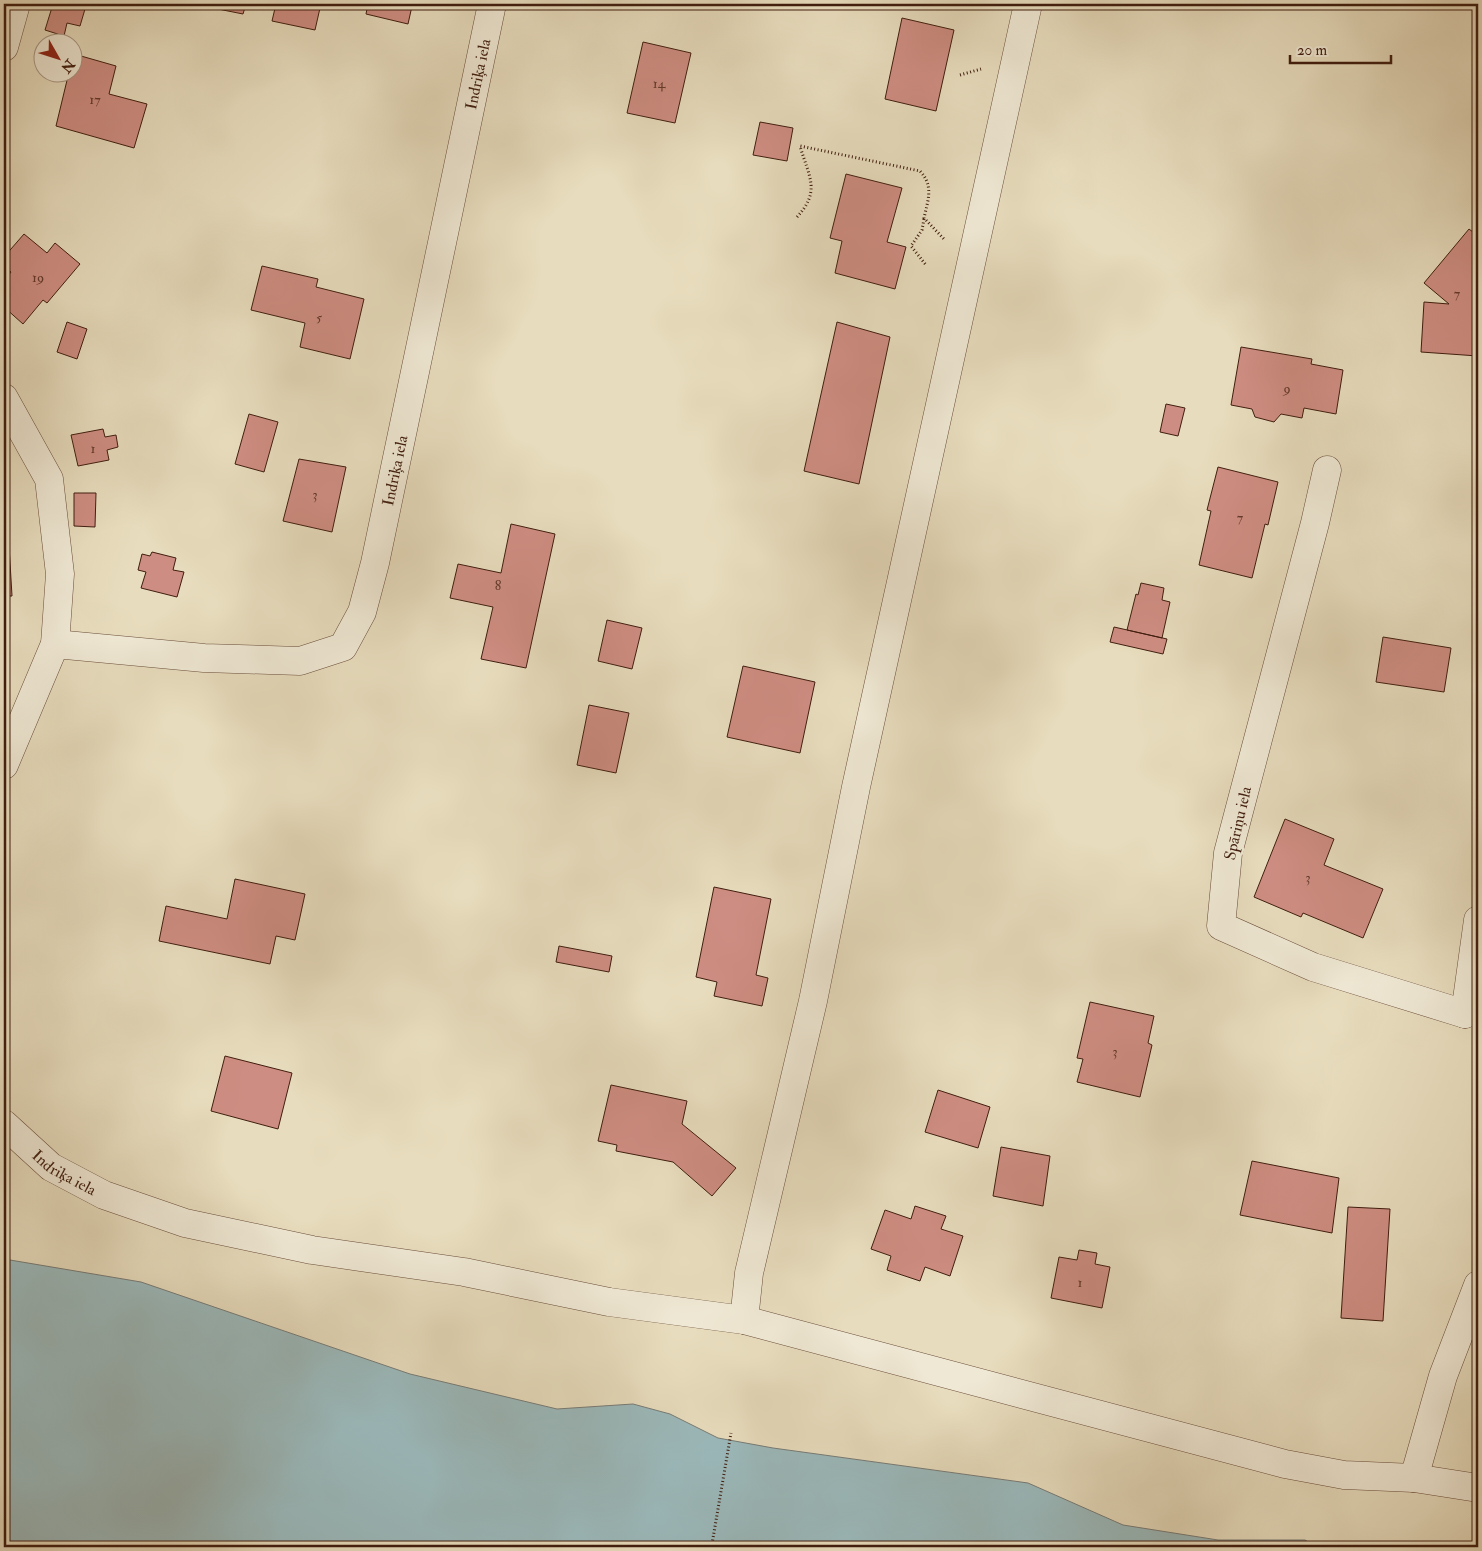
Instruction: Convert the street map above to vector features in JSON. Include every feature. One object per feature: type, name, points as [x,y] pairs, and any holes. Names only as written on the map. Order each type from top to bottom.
[{"type":"street","points":[[4,47],[16,4]]},
{"type":"street","name":"Indriķa iela","points":[[55,644],[204,658],[300,661],[343,647],[362,612],[375,563],[492,4]]},
{"type":"street","points":[[744,1320],[749,1274],[814,1002],[856,787],[1028,4]]},
{"type":"street","points":[[4,398],[49,480],[60,574],[55,644],[4,764]]},
{"type":"street","name":"Spāriņu iela","points":[[1327,470],[1228,853],[1221,926],[1313,967],[1472,1022]]},
{"type":"street","points":[[1472,1022],[1478,920]]},
{"type":"street","name":"Indriķa iela","points":[[4,1124],[51,1167],[104,1195],[185,1222],[312,1250],[464,1272],[610,1302],[744,1320],[1285,1464],[1344,1475],[1414,1478],[1478,1488]]},
{"type":"street","points":[[1414,1478],[1443,1376],[1478,1285]]},
{"type":"path","points":[[797,217],[809,204],[812,188],[800,146],[920,171],[927,178],[930,188],[922,230],[911,246],[926,265]]},
{"type":"path","points":[[924,218],[947,243]]},
{"type":"path","points":[[712,1544],[731,1433]]},
{"type":"water","points":[[4,1259],[141,1282],[410,1374],[557,1409],[633,1404],[670,1414],[718,1438],[773,1448],[1028,1483],[1123,1525],[1218,1540],[1305,1540],[1317,1547],[4,1547]]},
{"type":"building","points":[[53,4],[65,4],[85,9],[80,26],[67,23],[65,32],[45,30]]},
{"type":"building","points":[[193,4],[246,4],[243,14]]},
{"type":"building","points":[[276,4],[302,4],[320,8],[315,30],[272,21]]},
{"type":"building","points":[[368,4],[422,4],[422,8],[412,6],[408,24],[366,14]]},
{"type":"building","points":[[902,18],[954,30],[936,111],[885,99]]},
{"type":"building","points":[[643,42],[691,53],[675,123],[627,113]]},
{"type":"building","points":[[82,56],[116,66],[109,94],[147,104],[134,148],[56,126],[67,82],[82,82]]},
{"type":"building","points":[[760,122],[793,128],[787,161],[753,155]]},
{"type":"building","points":[[846,174],[902,188],[887,242],[906,247],[895,289],[835,273],[842,241],[830,238]]},
{"type":"building","points":[[1469,229],[1478,236],[1478,356],[1421,352],[1424,302],[1449,304],[1424,283]]},
{"type":"building","points":[[24,234],[47,253],[55,243],[80,264],[47,303],[43,300],[23,324],[4,307],[4,301],[10,294],[4,289],[4,281],[11,272],[4,266],[4,257]]},
{"type":"building","points":[[262,266],[318,279],[316,287],[364,299],[350,359],[300,347],[305,323],[251,310]]},
{"type":"building","points":[[67,322],[87,329],[77,359],[57,352]]},
{"type":"building","points":[[837,322],[890,337],[859,484],[804,471]]},
{"type":"building","points":[[1241,347],[1312,359],[1311,364],[1343,370],[1336,414],[1304,408],[1302,418],[1281,414],[1274,422],[1255,417],[1252,409],[1231,405]]},
{"type":"building","points":[[1166,404],[1185,408],[1178,436],[1160,432]]},
{"type":"building","points":[[249,414],[278,422],[264,472],[235,464]]},
{"type":"building","points":[[103,429],[105,437],[116,435],[118,447],[107,450],[109,460],[78,466],[71,435]]},
{"type":"building","points":[[299,459],[346,467],[332,532],[283,521]]},
{"type":"building","points":[[1218,467],[1278,482],[1268,525],[1265,524],[1252,578],[1199,565],[1211,511],[1207,510]]},
{"type":"building","points":[[74,493],[96,493],[95,527],[74,526]]},
{"type":"building","points":[[7,512],[12,596],[4,596],[4,513]]},
{"type":"building","points":[[511,524],[555,534],[526,668],[481,659],[493,607],[450,598],[458,564],[501,573]]},
{"type":"building","points":[[152,552],[176,558],[173,570],[184,572],[177,597],[141,588],[146,572],[138,570],[142,554],[150,556]]},
{"type":"building","points":[[1141,583],[1164,588],[1162,600],[1170,602],[1162,638],[1127,630],[1136,594],[1138,595]]},
{"type":"building","points":[[607,620],[642,628],[632,669],[598,661]]},
{"type":"building","points":[[1114,627],[1167,639],[1163,654],[1110,642]]},
{"type":"building","points":[[1383,637],[1451,648],[1444,692],[1376,682]]},
{"type":"building","points":[[743,666],[815,682],[800,753],[727,737]]},
{"type":"building","points":[[589,705],[629,713],[616,773],[577,765]]},
{"type":"building","points":[[1285,819],[1334,839],[1324,865],[1383,889],[1363,938],[1303,913],[1301,917],[1254,897]]},
{"type":"building","points":[[235,879],[305,894],[295,940],[276,936],[270,964],[159,941],[166,906],[227,919]]},
{"type":"building","points":[[714,887],[771,899],[756,975],[768,978],[762,1006],[714,996],[717,982],[696,977]]},
{"type":"building","points":[[559,946],[612,956],[609,972],[556,962]]},
{"type":"building","points":[[1090,1002],[1154,1016],[1148,1043],[1152,1045],[1140,1097],[1077,1082],[1083,1059],[1077,1058]]},
{"type":"building","points":[[225,1056],[292,1073],[278,1129],[211,1111]]},
{"type":"building","points":[[611,1085],[687,1101],[682,1124],[736,1168],[712,1196],[673,1162],[616,1151],[617,1145],[598,1141]]},
{"type":"building","points":[[938,1090],[990,1107],[978,1148],[925,1132]]},
{"type":"building","points":[[1001,1147],[1050,1156],[1043,1206],[993,1196]]},
{"type":"building","points":[[1252,1161],[1339,1178],[1332,1233],[1240,1215]]},
{"type":"building","points":[[915,1206],[946,1216],[941,1229],[963,1236],[950,1276],[925,1267],[920,1281],[887,1270],[891,1256],[871,1249],[885,1210],[911,1219]]},
{"type":"building","points":[[1348,1207],[1390,1209],[1383,1321],[1341,1318]]},
{"type":"building","points":[[1079,1250],[1097,1253],[1095,1264],[1110,1267],[1102,1308],[1051,1298],[1059,1257],[1077,1260]]}]
